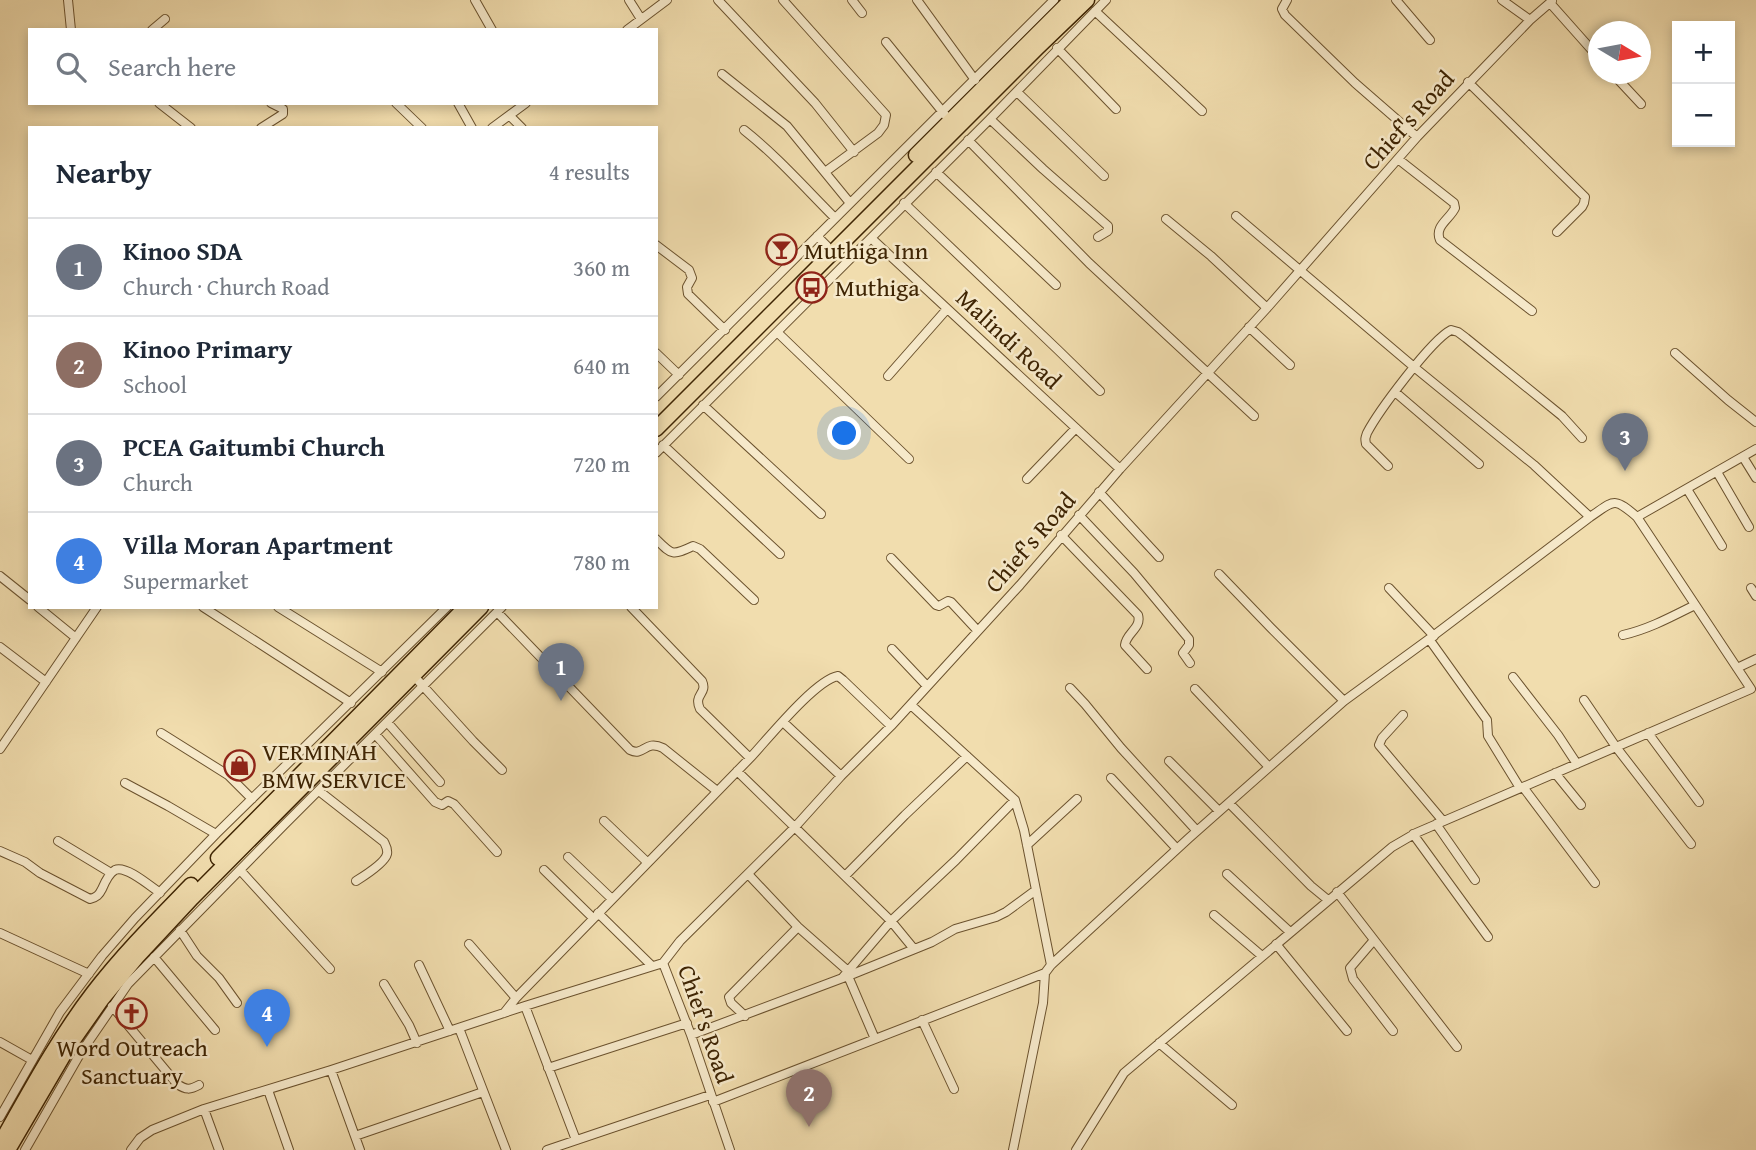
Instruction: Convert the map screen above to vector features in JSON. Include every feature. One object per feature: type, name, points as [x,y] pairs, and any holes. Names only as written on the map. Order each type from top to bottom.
[{"type":"highway","points":[[658,415],[1037,25],[1072,0]]},
{"type":"highway","points":[[658,427],[755,330],[826,244],[1027,58],[1091,6]]},
{"type":"highway","points":[[0,1144],[64,1035],[93,993],[132,945],[464,609]]},
{"type":"highway","points":[[8,1150],[69,1046],[102,999],[137,957],[288,802],[418,681],[479,609]]},
{"type":"street","points":[[68,0],[72,28]]},
{"type":"street","points":[[475,0],[491,28]]},
{"type":"street","points":[[629,0],[641,19]]},
{"type":"street","points":[[629,28],[667,0]]},
{"type":"street","points":[[718,0],[815,103],[854,152]]},
{"type":"street","points":[[783,0],[886,115],[884,125],[878,133],[825,172]]},
{"type":"street","points":[[852,0],[862,13]]},
{"type":"street","points":[[917,0],[975,80]]},
{"type":"street","points":[[658,395],[725,330],[826,244],[835,218],[947,116],[975,80],[1037,25],[1054,0]]},
{"type":"street","points":[[658,451],[1017,92],[1058,48],[1091,6],[1106,0]]},
{"type":"street","points":[[1287,0],[1282,9],[1285,15],[1355,83],[1418,137]]},
{"type":"street","points":[[1396,0],[1430,40]]},
{"type":"street","points":[[1502,0],[1530,20]]},
{"type":"street","points":[[1551,1],[1588,45]]},
{"type":"street","name":"Chief's Road","points":[[730,1150],[687,1023],[663,963],[680,941],[795,827],[911,705],[1468,82],[1551,1]]},
{"type":"street","points":[[1091,6],[1202,111]]},
{"type":"street","points":[[154,28],[165,19]]},
{"type":"street","points":[[887,42],[947,116]]},
{"type":"street","points":[[1058,48],[1116,109]]},
{"type":"street","points":[[722,74],[787,126],[850,203]]},
{"type":"street","points":[[1468,82],[1585,197],[1582,207],[1557,232]]},
{"type":"street","points":[[1622,84],[1641,104]]},
{"type":"street","points":[[1017,92],[1104,176]]},
{"type":"street","points":[[162,105],[188,126]]},
{"type":"street","points":[[265,126],[283,114],[283,109],[275,105]]},
{"type":"street","points":[[398,105],[420,126]]},
{"type":"street","points":[[459,105],[471,126]]},
{"type":"street","points":[[495,126],[524,105]]},
{"type":"street","points":[[510,116],[520,126]]},
{"type":"street","points":[[990,119],[1108,226],[1108,232],[1098,237]]},
{"type":"street","points":[[744,130],[776,157],[835,218]]},
{"type":"street","points":[[968,140],[1089,263],[1254,416]]},
{"type":"street","points":[[1398,159],[1454,203],[1453,213],[1438,232],[1440,240],[1532,311]]},
{"type":"street","points":[[936,172],[1056,285]]},
{"type":"street","points":[[904,204],[1100,391]]},
{"type":"street","points":[[1236,216],[1524,456],[1590,517]]},
{"type":"street","points":[[1166,219],[1267,308]]},
{"type":"street","name":"Malindi Road","points":[[871,238],[1120,469]]},
{"type":"street","points":[[826,244],[845,263]]},
{"type":"street","points":[[658,247],[692,274],[687,287],[688,295],[725,330]]},
{"type":"street","points":[[888,376],[947,309]]},
{"type":"street","points":[[1249,327],[1290,365]]},
{"type":"street","points":[[755,330],[766,343]]},
{"type":"street","points":[[1388,466],[1369,448],[1365,440],[1367,435],[1414,367],[1447,331],[1454,330],[1466,338],[1562,416],[1582,438]]},
{"type":"street","points":[[777,332],[909,459]]},
{"type":"street","points":[[1675,353],[1756,422]]},
{"type":"street","points":[[658,355],[680,375]]},
{"type":"street","points":[[1395,392],[1479,464]]},
{"type":"street","points":[[703,405],[821,514]]},
{"type":"street","points":[[1027,479],[1076,428]]},
{"type":"street","points":[[663,446],[780,554]]},
{"type":"street","points":[[1637,517],[1756,449]]},
{"type":"street","points":[[1743,457],[1756,478]]},
{"type":"street","points":[[1717,472],[1749,527]]},
{"type":"street","points":[[1687,489],[1722,546]]},
{"type":"street","points":[[1099,492],[1158,557]]},
{"type":"street","points":[[1013,1150],[1042,1003],[1045,974],[1051,965],[1344,701],[1590,517],[1612,503],[1623,504],[1637,517],[1751,689],[1413,834],[1392,847],[1124,1073],[1079,1149]]},
{"type":"street","points":[[1079,515],[1135,572],[1189,639],[1189,645],[1183,653],[1190,663]]},
{"type":"street","points":[[1061,535],[1138,615],[1138,626],[1127,636],[1125,645],[1147,669]]},
{"type":"street","points":[[658,541],[673,552],[683,552],[693,547],[700,549],[754,600]]},
{"type":"street","points":[[891,558],[936,605],[951,602],[977,630]]},
{"type":"street","points":[[1219,574],[1344,701]]},
{"type":"street","points":[[0,576],[28,598]]},
{"type":"street","points":[[1389,588],[1432,637],[1487,720],[1488,736],[1521,788],[1595,883]]},
{"type":"street","points":[[1751,588],[1756,596]]},
{"type":"street","points":[[1623,635],[1660,623],[1695,605]]},
{"type":"street","points":[[40,609],[76,638]]},
{"type":"street","points":[[0,749],[96,609]]},
{"type":"street","points":[[206,609],[351,703]]},
{"type":"street","points":[[281,609],[382,672]]},
{"type":"street","points":[[0,1117],[60,1012],[135,918],[216,834],[445,609]]},
{"type":"street","points":[[25,1150],[80,1054],[128,985],[387,722],[418,681],[500,609],[630,750],[640,752],[656,744],[717,791]]},
{"type":"street","points":[[633,609],[702,681],[704,690],[697,703],[700,709],[750,758]]},
{"type":"street","points":[[0,647],[46,682]]},
{"type":"street","points":[[892,649],[927,686]]},
{"type":"street","points":[[1737,668],[1756,660]]},
{"type":"street","points":[[504,1013],[814,691],[838,676],[891,726]]},
{"type":"street","points":[[1513,677],[1577,764]]},
{"type":"street","points":[[418,681],[502,770]]},
{"type":"street","points":[[1070,688],[1197,831]]},
{"type":"street","points":[[1195,689],[1268,768]]},
{"type":"street","points":[[1584,700],[1616,747],[1691,844]]},
{"type":"street","points":[[911,705],[1015,800],[1020,812],[1051,965]]},
{"type":"street","points":[[1209,710],[1268,768]]},
{"type":"street","points":[[1403,715],[1381,738],[1379,745],[1440,823],[1475,880]]},
{"type":"street","points":[[387,722],[440,782]]},
{"type":"street","points":[[783,722],[841,776]]},
{"type":"street","points":[[161,733],[228,775],[252,799]]},
{"type":"street","points":[[1648,733],[1699,802]]},
{"type":"street","points":[[375,734],[435,802],[442,805],[448,801],[454,804],[497,852]]},
{"type":"street","points":[[845,876],[967,755]]},
{"type":"street","points":[[1169,761],[1219,811]]},
{"type":"street","points":[[737,771],[891,921],[914,949]]},
{"type":"street","points":[[1555,774],[1581,805]]},
{"type":"street","points":[[1111,778],[1177,849]]},
{"type":"street","points":[[124,783],[216,834]]},
{"type":"street","points":[[318,791],[384,842],[387,848],[383,861],[356,881]]},
{"type":"street","points":[[1027,845],[1077,799]]},
{"type":"street","points":[[846,975],[891,921],[1015,800]]},
{"type":"street","points":[[284,824],[288,802]]},
{"type":"street","points":[[1229,803],[1328,900]]},
{"type":"street","points":[[604,821],[647,863]]},
{"type":"street","points":[[1413,834],[1488,937]]},
{"type":"street","points":[[58,841],[111,873]]},
{"type":"street","points":[[0,851],[90,899],[98,896],[111,873],[117,869],[141,878],[160,893]]},
{"type":"street","points":[[568,857],[612,899]]},
{"type":"street","points":[[240,870],[330,969]]},
{"type":"street","points":[[544,870],[651,965]]},
{"type":"street","points":[[748,874],[846,975],[875,1039]]},
{"type":"street","points":[[1227,874],[1290,932]]},
{"type":"street","points":[[691,1035],[932,942],[954,929],[996,917],[1036,890]]},
{"type":"street","points":[[1337,892],[1457,1047]]},
{"type":"street","points":[[1214,915],[1262,956]]},
{"type":"street","points":[[745,1016],[731,1003],[729,997],[798,926]]},
{"type":"street","points":[[180,930],[197,956],[219,978],[237,1003]]},
{"type":"street","points":[[0,933],[89,974]]},
{"type":"street","points":[[1374,940],[1352,964],[1350,973],[1393,1031]]},
{"type":"street","points":[[469,944],[516,998]]},
{"type":"street","points":[[1276,944],[1347,1031]]},
{"type":"street","points":[[154,957],[215,1030]]},
{"type":"street","points":[[132,1149],[140,1138],[152,1130],[204,1109],[663,963]]},
{"type":"street","points":[[419,965],[455,1030],[506,1150]]},
{"type":"street","points":[[547,1150],[712,1099],[1045,974]]},
{"type":"street","points":[[384,984],[417,1042]]},
{"type":"street","points":[[112,1006],[177,1084],[188,1089],[199,1085]]},
{"type":"street","points":[[525,1006],[576,1140]]},
{"type":"street","points":[[922,1020],[954,1088]]},
{"type":"street","points":[[548,1068],[687,1023]]},
{"type":"street","points":[[0,1042],[32,1060]]},
{"type":"street","points":[[1159,1043],[1232,1105]]},
{"type":"street","points":[[331,1070],[360,1150]]},
{"type":"street","points":[[268,1090],[289,1150]]},
{"type":"street","points":[[355,1136],[483,1092]]},
{"type":"street","points":[[204,1109],[219,1150]]},
{"type":"place","name":"Muthiga Inn","points":[[781,250]]},
{"type":"place","name":"Muthiga","points":[[812,287]]},
{"type":"place","name":"PCEA Gaitumbi Church","points":[[1625,471]]},
{"type":"place","name":"Kinoo SDA","points":[[561,701]]},
{"type":"place","name":"VERMINAH BMW SERVICE","points":[[239,765]]},
{"type":"place","name":"Word Outreach Sanctuary","points":[[132,1013]]},
{"type":"place","name":"Villa Moran Apartment","points":[[267,1047]]},
{"type":"place","name":"Kinoo Primary","points":[[809,1127]]}]
